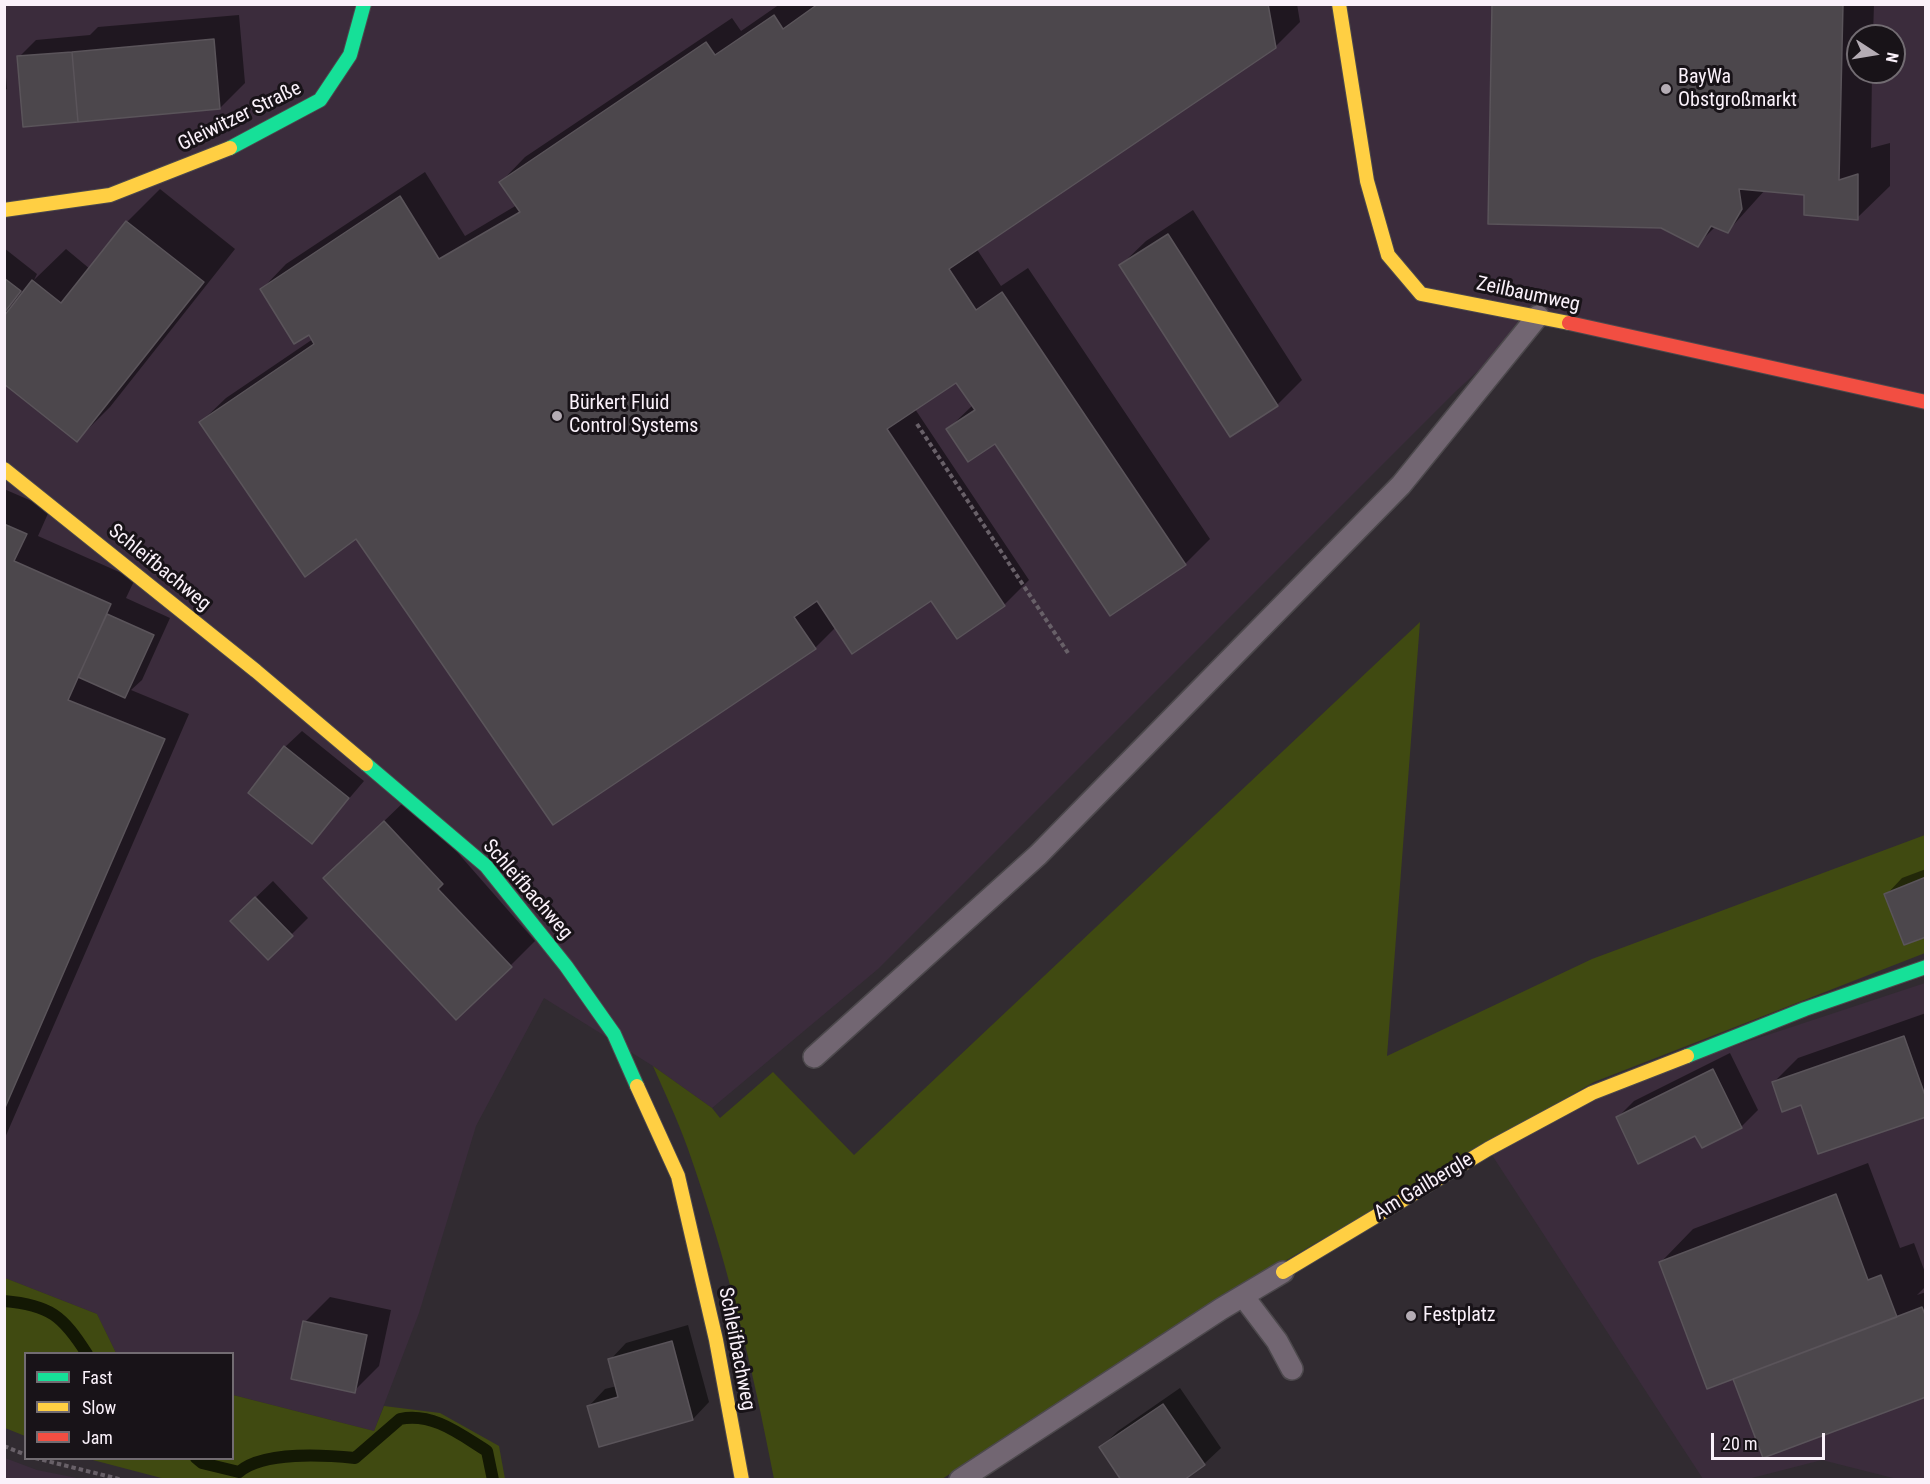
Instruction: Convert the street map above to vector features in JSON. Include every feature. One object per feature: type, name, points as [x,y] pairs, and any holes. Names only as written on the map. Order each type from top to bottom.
[{"type":"street","name":"Gleiwitzer Straße","points":[[4,210],[110,195],[221,153],[320,100],[350,55],[364,4]]},
{"type":"street","name":"Zeilbaumweg","points":[[1340,4],[1367,181],[1388,255],[1421,294],[1538,316],[1926,402]]},
{"type":"street","name":"Schleifbachweg","points":[[4,469],[256,671],[486,866],[566,966],[614,1034],[678,1176],[716,1340],[742,1479]]},
{"type":"street","name":"Am Gailbergle","points":[[1283,1272],[1488,1149],[1592,1093],[1805,1009],[1926,967]]},
{"type":"lane","points":[[814,1057],[1038,855],[1401,485],[1538,316]]},
{"type":"lane","name":"Am Gailbergle","points":[[960,1479],[1283,1272]]},
{"type":"lane","points":[[1243,1296],[1277,1341],[1292,1369]]},
{"type":"path","points":[[917,424],[1068,653]]},
{"type":"path","points":[[4,1446],[24,1454]]},
{"type":"path","points":[[43,1460],[123,1479]]},
{"type":"shaded area","points":[[4,5],[1925,5],[1925,402],[1538,316],[1455,392],[878,969],[712,1108],[653,1066],[544,998],[476,1126],[419,1313],[374,1431],[234,1395],[234,1352],[116,1352],[97,1314],[5,1278]]},
{"type":"shaded area","points":[[1925,983],[1925,1479],[1897,1479],[1822,1460],[1748,1479],[1703,1479],[1488,1149],[1592,1093]]},
{"type":"shaded area","points":[[5,1458],[37,1470],[82,1479],[5,1479]]},
{"type":"green space","points":[[1420,622],[1387,1056],[1592,959],[1925,835],[1925,953],[1594,1082],[1259,1276],[942,1479],[774,1479],[748,1354],[715,1230],[684,1139],[653,1066],[712,1108],[720,1118],[773,1072],[854,1155]]},
{"type":"green space","points":[[5,1278],[97,1314],[116,1352],[24,1352],[24,1436],[5,1428]]},
{"type":"green space","points":[[234,1395],[374,1431],[384,1406],[440,1413],[499,1446],[505,1479],[169,1480],[93,1460],[234,1460]]},
{"type":"building","name":"Bürkert Fluid Control Systems","points":[[818,4],[1268,4],[1276,48],[949,269],[976,310],[1002,292],[1186,565],[1110,616],[995,444],[968,462],[946,429],[975,410],[956,383],[887,429],[1005,606],[957,639],[931,601],[852,654],[817,601],[794,617],[816,649],[553,825],[356,539],[305,577],[199,422],[314,344],[309,335],[294,344],[260,289],[400,196],[439,259],[520,212],[499,182],[706,42],[715,55],[774,15],[783,29]]},
{"type":"building","name":"BayWa Obstgroßmarkt","points":[[1492,4],[1843,4],[1839,180],[1858,174],[1858,220],[1804,215],[1804,195],[1739,189],[1742,209],[1728,233],[1711,226],[1698,247],[1661,228],[1488,224]]},
{"type":"building","points":[[214,39],[220,109],[78,122],[72,52]]},
{"type":"building","points":[[72,52],[78,122],[23,127],[17,56]]},
{"type":"building","points":[[126,221],[204,282],[77,442],[4,384],[4,316],[32,280],[61,303]]},
{"type":"building","points":[[1168,234],[1278,406],[1230,437],[1119,265]]},
{"type":"building","points":[[4,278],[21,291],[4,313]]},
{"type":"building","points":[[4,524],[27,534],[14,561],[111,604],[68,700],[165,739],[4,1110]]},
{"type":"building","points":[[107,614],[154,635],[125,698],[78,677]]},
{"type":"building","points":[[284,746],[349,798],[312,844],[248,793]]},
{"type":"building","points":[[384,821],[443,884],[438,889],[512,967],[456,1020],[323,878]]},
{"type":"building","points":[[1926,877],[1926,937],[1904,945],[1884,894]]},
{"type":"building","points":[[255,897],[293,936],[268,960],[230,921]]},
{"type":"building","points":[[1904,1036],[1926,1098],[1926,1117],[1818,1154],[1801,1105],[1782,1112],[1772,1082]]},
{"type":"building","points":[[1713,1069],[1742,1128],[1702,1148],[1695,1136],[1638,1164],[1616,1117]]},
{"type":"building","points":[[1836,1194],[1868,1280],[1881,1275],[1897,1317],[1707,1389],[1659,1262]]},
{"type":"building","points":[[1922,1307],[1926,1317],[1926,1397],[1763,1458],[1733,1379]]},
{"type":"building","points":[[303,1321],[367,1335],[355,1393],[291,1379]]},
{"type":"building","points":[[672,1341],[693,1420],[599,1447],[587,1406],[618,1397],[608,1359]]},
{"type":"building","points":[[1163,1404],[1205,1465],[1184,1480],[1121,1480],[1099,1447]]},
{"type":"waterway","points":[[4,1301],[33,1306],[54,1315],[70,1330],[86,1352]]},
{"type":"waterway","points":[[198,1460],[202,1463],[239,1472],[250,1465],[278,1458],[295,1456],[355,1458],[400,1419],[412,1418],[446,1426],[487,1451],[493,1480]]},
{"type":"traffic: fast","points":[[230,148],[320,100],[350,55],[364,4]]},
{"type":"traffic: fast","points":[[366,764],[486,866],[566,966],[614,1034],[637,1086]]},
{"type":"traffic: fast","points":[[1687,1056],[1805,1009],[1926,967]]},
{"type":"traffic: slow","points":[[1339,4],[1367,181],[1388,255],[1421,294],[1569,323]]},
{"type":"traffic: slow","points":[[4,210],[110,195],[230,148]]},
{"type":"traffic: slow","points":[[4,469],[256,671],[366,764]]},
{"type":"traffic: slow","points":[[1283,1272],[1488,1149],[1592,1093],[1687,1056]]},
{"type":"traffic: slow","points":[[637,1086],[678,1176],[716,1340],[742,1480]]},
{"type":"traffic: jam","points":[[1569,323],[1926,402]]},
{"type":"place","name":"BayWa Obstgroßmarkt","points":[[1666,89]]},
{"type":"place","name":"Bürkert Fluid Control Systems","points":[[557,416]]},
{"type":"place","name":"Festplatz","points":[[1411,1316]]}]
